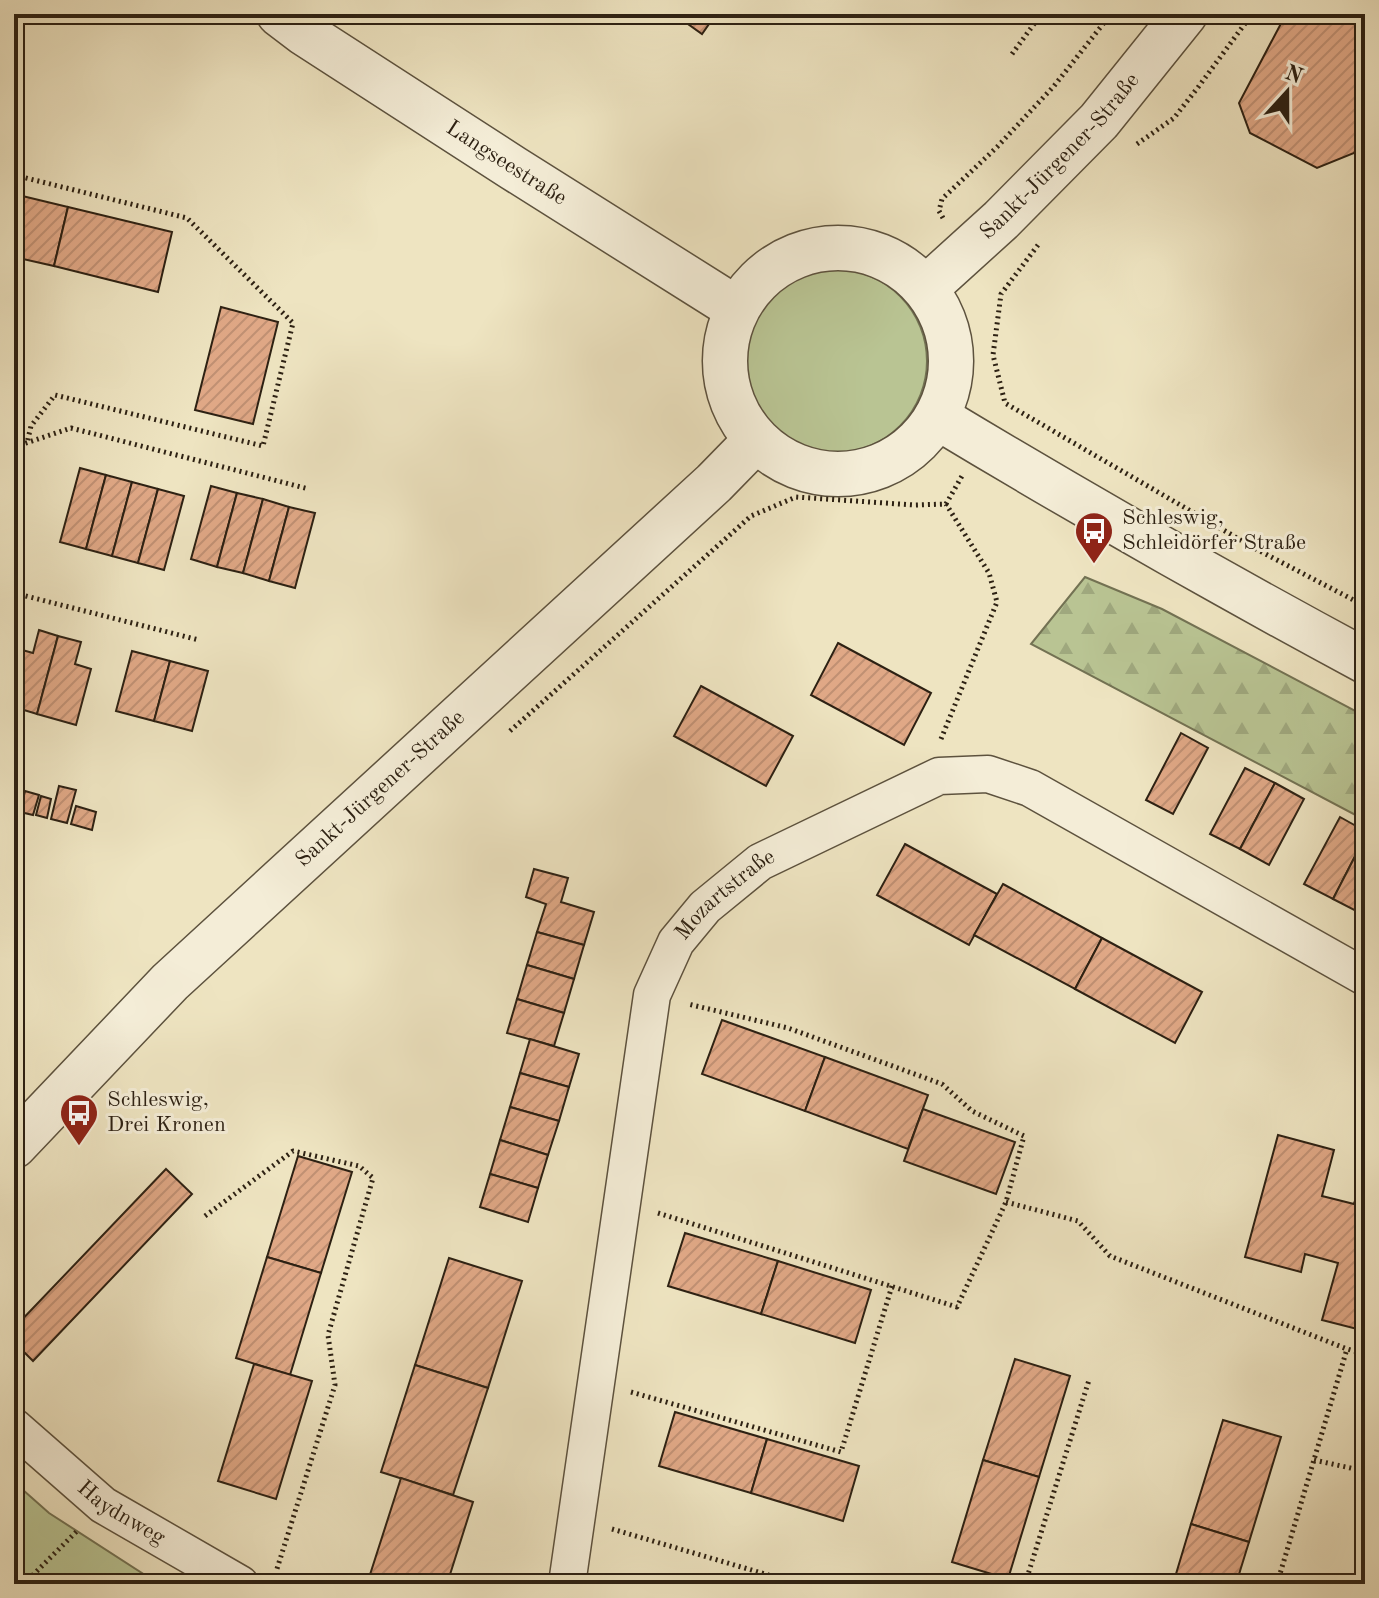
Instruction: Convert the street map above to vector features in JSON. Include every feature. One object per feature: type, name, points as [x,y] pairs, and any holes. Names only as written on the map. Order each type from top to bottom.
[{"type":"street","name":"Langseestraße","points":[[279,14],[513,168],[737,309]]},
{"type":"street","name":"Sankt-Jürgener-Straße","points":[[926,288],[1001,220],[1099,121],[1185,14]]},
{"type":"street","points":[[825,248],[863,249],[898,263],[926,288],[944,318],[952,351],[949,386],[937,417],[916,444],[887,464],[854,474],[819,473],[786,463],[756,440],[737,413],[725,379],[725,343],[737,309],[759,278],[790,258],[825,248]]},
{"type":"street","points":[[937,417],[1101,516],[1365,661]]},
{"type":"street","name":"Sankt-Jürgener-Straße","points":[[14,1146],[170,982],[714,483],[756,440]]},
{"type":"street","name":"Mozartstraße","points":[[567,1584],[652,995],[676,942],[705,907],[760,862],[939,776],[988,774],[1030,788],[1365,977]]},
{"type":"street","name":"Haydnweg","points":[[14,1427],[103,1505],[240,1584]]},
{"type":"path","points":[[1012,54],[1034,24],[1037,14]]},
{"type":"path","points":[[1129,149],[1174,118],[1252,14]]},
{"type":"path","points":[[14,175],[187,218],[293,323],[263,446],[55,395],[31,426],[27,443]]},
{"type":"path","points":[[1045,236],[1001,294],[993,355],[1005,403],[1256,549],[1365,606]]},
{"type":"path","points":[[14,447],[71,428],[309,489]]},
{"type":"path","points":[[946,504],[980,443]]},
{"type":"path","points":[[501,739],[751,516],[796,497],[914,505],[946,504]]},
{"type":"path","points":[[939,776],[936,752],[997,602],[989,573],[946,504]]},
{"type":"path","points":[[14,593],[199,640]]},
{"type":"path","points":[[14,825],[24,827]]},
{"type":"path","points":[[622,1201],[957,1307],[1006,1202],[1024,1136],[972,1111],[942,1084],[788,1028],[652,995]]},
{"type":"path","points":[[205,1216],[293,1151],[359,1166],[373,1178],[328,1335],[335,1385],[272,1584]]},
{"type":"path","points":[[1006,1202],[1078,1221],[1110,1256],[1365,1354]]},
{"type":"path","points":[[596,1382],[841,1452],[892,1286]]},
{"type":"path","points":[[1277,1584],[1347,1349]]},
{"type":"path","points":[[1025,1584],[1089,1380]]},
{"type":"path","points":[[1314,1460],[1365,1469]]},
{"type":"path","points":[[24,1584],[103,1505]]},
{"type":"path","points":[[576,1519],[799,1584]]},
{"type":"green space","points":[[835,269],[870,276],[900,296],[920,326],[927,361],[920,396],[900,426],[870,446],[835,453],[800,446],[770,426],[750,396],[743,361],[750,326],[770,296],[800,276]]},
{"type":"green space","points":[[1085,577],[1162,609],[1365,716],[1365,820],[1031,644]]},
{"type":"green space","points":[[14,1482],[49,1513],[148,1577],[142,1584],[14,1584]]},
{"type":"building","points":[[674,14],[716,14],[702,34]]},
{"type":"building","points":[[1286,14],[1365,14],[1365,132],[1354,153],[1317,168],[1250,133],[1239,103]]},
{"type":"building","points":[[14,194],[68,207],[54,266],[14,257]]},
{"type":"building","points":[[68,207],[172,232],[158,292],[54,266]]},
{"type":"building","points":[[221,307],[278,322],[253,424],[195,410]]},
{"type":"building","points":[[80,468],[106,475],[86,549],[60,542]]},
{"type":"building","points":[[106,475],[132,482],[112,556],[86,549]]},
{"type":"building","points":[[132,482],[158,489],[138,563],[112,556]]},
{"type":"building","points":[[211,486],[237,493],[217,567],[191,559]]},
{"type":"building","points":[[158,489],[184,496],[164,570],[138,563]]},
{"type":"building","points":[[237,493],[263,499],[243,573],[217,567]]},
{"type":"building","points":[[263,499],[289,507],[269,581],[243,573]]},
{"type":"building","points":[[289,507],[315,513],[295,588],[269,581]]},
{"type":"building","points":[[39,630],[58,636],[37,714],[14,707],[14,653],[15,648],[33,653]]},
{"type":"building","points":[[58,636],[81,642],[75,664],[91,669],[76,725],[37,714]]},
{"type":"building","points":[[838,643],[931,693],[904,745],[811,695]]},
{"type":"building","points":[[132,651],[170,661],[154,721],[116,711]]},
{"type":"building","points":[[170,661],[208,671],[192,731],[154,721]]},
{"type":"building","points":[[701,686],[793,736],[766,786],[674,736]]},
{"type":"building","points":[[1181,733],[1208,748],[1173,814],[1146,800]]},
{"type":"building","points":[[1245,768],[1275,783],[1240,849],[1210,834]]},
{"type":"building","points":[[1275,783],[1304,799],[1269,865],[1240,849]]},
{"type":"building","points":[[59,786],[76,790],[67,823],[51,819]]},
{"type":"building","points":[[25,791],[39,795],[33,815],[20,812]]},
{"type":"building","points":[[41,796],[51,799],[47,818],[36,815]]},
{"type":"building","points":[[76,806],[96,812],[92,830],[71,824]]},
{"type":"building","points":[[1340,817],[1365,831],[1365,837],[1333,899],[1304,884]]},
{"type":"building","points":[[1365,837],[1365,908],[1362,914],[1333,899]]},
{"type":"building","points":[[905,844],[997,894],[969,945],[877,895]]},
{"type":"building","points":[[534,869],[568,878],[561,902],[594,912],[584,945],[537,932],[546,904],[526,897]]},
{"type":"building","points":[[1003,884],[1102,938],[1075,989],[974,935]]},
{"type":"building","points":[[537,932],[584,945],[574,979],[527,965]]},
{"type":"building","points":[[1102,938],[1202,992],[1175,1043],[1075,989]]},
{"type":"building","points":[[527,965],[574,979],[564,1013],[517,999]]},
{"type":"building","points":[[517,999],[564,1013],[554,1046],[507,1033]]},
{"type":"building","points":[[722,1020],[825,1057],[805,1111],[702,1074]]},
{"type":"building","points":[[530,1039],[579,1054],[569,1087],[520,1073]]},
{"type":"building","points":[[825,1057],[928,1095],[908,1149],[805,1111]]},
{"type":"building","points":[[520,1073],[569,1087],[559,1121],[510,1107]]},
{"type":"building","points":[[510,1107],[559,1121],[548,1155],[500,1140]]},
{"type":"building","points":[[923,1109],[1015,1142],[996,1194],[904,1161]]},
{"type":"building","points":[[1278,1135],[1334,1150],[1322,1196],[1354,1204],[1361,1180],[1365,1181],[1365,1331],[1322,1320],[1338,1263],[1305,1254],[1301,1272],[1245,1257]]},
{"type":"building","points":[[500,1140],[548,1155],[538,1188],[490,1174]]},
{"type":"building","points":[[298,1156],[352,1172],[321,1273],[267,1257]]},
{"type":"building","points":[[166,1169],[192,1194],[33,1361],[14,1342],[14,1328]]},
{"type":"building","points":[[490,1174],[538,1188],[528,1222],[480,1207]]},
{"type":"building","points":[[685,1233],[778,1261],[761,1314],[668,1286]]},
{"type":"building","points":[[267,1257],[321,1273],[290,1375],[236,1358]]},
{"type":"building","points":[[449,1258],[522,1281],[488,1388],[415,1365]]},
{"type":"building","points":[[778,1261],[871,1290],[855,1343],[761,1314]]},
{"type":"building","points":[[1015,1359],[1070,1376],[1039,1477],[983,1460]]},
{"type":"building","points":[[254,1364],[312,1381],[276,1499],[218,1481]]},
{"type":"building","points":[[415,1365],[488,1388],[453,1495],[381,1472]]},
{"type":"building","points":[[675,1412],[767,1439],[751,1493],[659,1466]]},
{"type":"building","points":[[1223,1420],[1281,1437],[1249,1542],[1191,1524]]},
{"type":"building","points":[[767,1439],[859,1466],[843,1521],[751,1493]]},
{"type":"building","points":[[983,1460],[1039,1477],[1008,1579],[952,1562]]},
{"type":"building","points":[[401,1478],[473,1502],[447,1584],[367,1584]]},
{"type":"building","points":[[1191,1524],[1249,1542],[1236,1584],[1173,1584]]},
{"type":"place","name":"Schleswig, Schleidörfer Straße","points":[[1094,565]]},
{"type":"place","name":"Schleswig, Drei Kronen","points":[[79,1147]]}]
